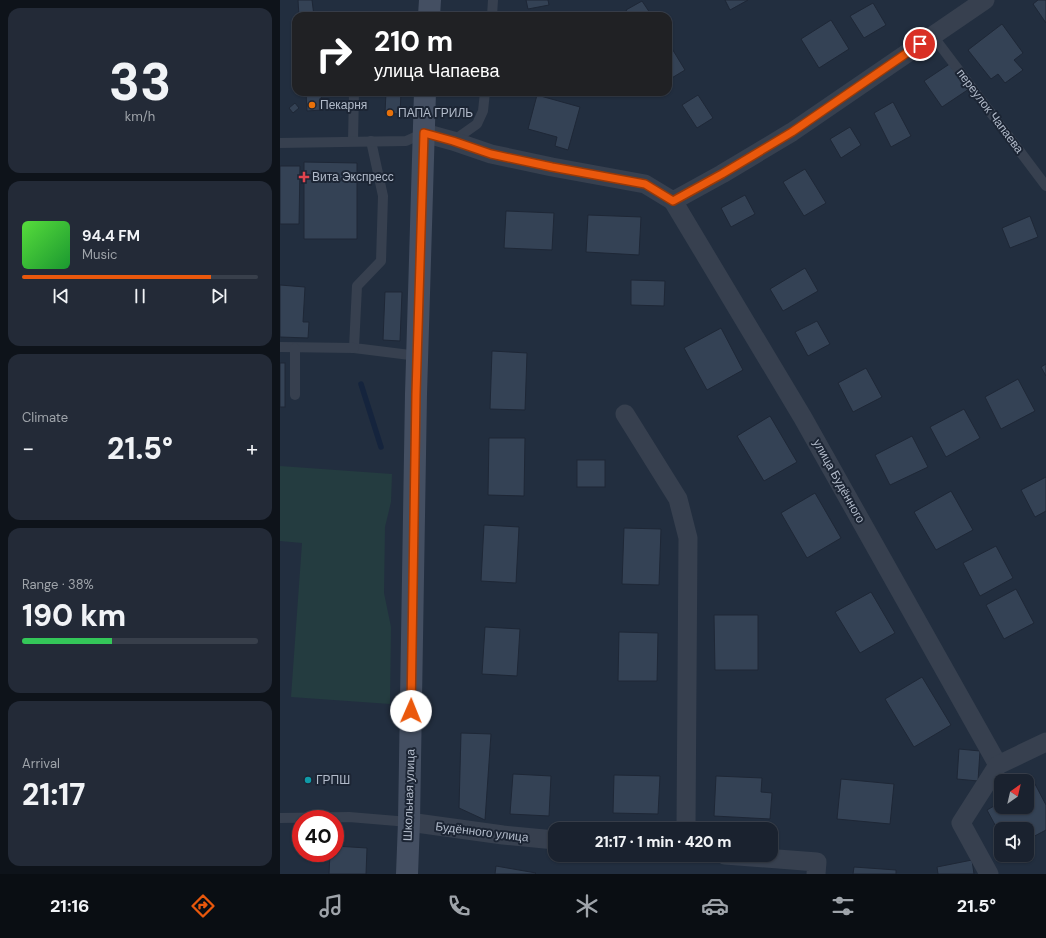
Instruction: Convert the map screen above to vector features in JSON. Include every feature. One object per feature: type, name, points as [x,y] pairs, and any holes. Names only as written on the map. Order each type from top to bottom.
[{"type":"street","points":[[429,12],[430,0]]},
{"type":"street","points":[[424,133],[491,154],[645,184],[673,201],[722,174],[792,132],[985,0]]},
{"type":"street","name":"Школьная улица","points":[[407,874],[416,402],[425,96]]},
{"type":"street","name":"улица Будённого","points":[[673,201],[803,418],[998,765]]},
{"type":"street","points":[[625,414],[678,499],[688,538],[686,822]]},
{"type":"street","points":[[989,874],[961,823],[998,765],[1046,742]]},
{"type":"street","name":"Будённого улица","points":[[409,822],[503,835],[548,839]]},
{"type":"street","points":[[774,862],[816,868]]},
{"type":"lane","points":[[492,12],[493,0]]},
{"type":"lane","name":"переулок Чапаева","points":[[933,36],[1046,186]]},
{"type":"lane","points":[[353,141],[354,96]]},
{"type":"lane","points":[[453,141],[477,124],[483,111],[485,96]]},
{"type":"lane","points":[[280,143],[406,141],[424,133]]},
{"type":"lane","points":[[354,348],[357,286],[381,261],[383,196],[370,141]]},
{"type":"lane","points":[[280,347],[354,348],[418,356]]},
{"type":"lane","points":[[295,348],[295,395]]},
{"type":"lane","points":[[280,818],[349,817],[409,822]]},
{"type":"green space","points":[[280,466],[392,474],[391,502],[385,527],[384,593],[391,627],[390,704],[291,697],[302,543],[280,541]]},
{"type":"building","points":[[298,0],[312,0],[314,12],[299,12]]},
{"type":"building","points":[[526,0],[548,0],[549,5],[528,9]]},
{"type":"building","points":[[725,0],[748,0],[730,10]]},
{"type":"building","points":[[1038,0],[1046,0],[1046,23],[1033,4]]},
{"type":"building","points":[[642,1],[649,12],[627,12],[626,10]]},
{"type":"building","points":[[873,3],[886,25],[864,38],[850,16]]},
{"type":"building","points":[[831,20],[849,49],[819,68],[801,39]]},
{"type":"building","points":[[1002,24],[1023,53],[1014,60],[1023,70],[1005,83],[998,74],[991,79],[968,50]]},
{"type":"building","points":[[672,49],[685,70],[672,78]]},
{"type":"building","points":[[951,63],[969,89],[942,107],[924,81]]},
{"type":"building","points":[[698,95],[713,118],[697,128],[682,105]]},
{"type":"building","points":[[306,96],[321,96],[322,110],[307,111]]},
{"type":"building","points":[[386,96],[401,96],[400,114],[385,113]]},
{"type":"building","points":[[537,96],[580,107],[568,150],[555,146],[557,137],[528,129]]},
{"type":"building","points":[[893,102],[911,136],[891,147],[874,113]]},
{"type":"building","points":[[295,103],[299,108],[293,113],[289,108]]},
{"type":"building","points":[[850,127],[861,145],[841,158],[830,139]]},
{"type":"building","points":[[304,162],[357,163],[357,239],[304,239]]},
{"type":"building","points":[[280,166],[300,166],[299,224],[280,224]]},
{"type":"building","points":[[805,169],[826,203],[804,216],[783,182]]},
{"type":"building","points":[[745,195],[755,214],[731,227],[721,208]]},
{"type":"building","points":[[506,211],[554,213],[552,250],[504,248]]},
{"type":"building","points":[[588,215],[641,217],[639,255],[586,252]]},
{"type":"building","points":[[1030,216],[1038,237],[1010,248],[1002,228]]},
{"type":"building","points":[[805,268],[818,291],[783,311],[770,289]]},
{"type":"building","points":[[631,280],[665,281],[664,306],[631,305]]},
{"type":"building","points":[[280,285],[305,287],[303,322],[309,322],[308,338],[280,337]]},
{"type":"building","points":[[385,292],[402,292],[400,341],[383,340]]},
{"type":"building","points":[[817,321],[830,344],[808,356],[795,332]]},
{"type":"building","points":[[721,328],[743,370],[707,390],[684,348]]},
{"type":"building","points":[[492,351],[527,353],[525,410],[490,409]]},
{"type":"building","points":[[280,363],[285,363],[285,407],[280,407]]},
{"type":"building","points":[[1046,364],[1046,376],[1041,367]]},
{"type":"building","points":[[866,368],[882,397],[853,412],[838,383]]},
{"type":"building","points":[[1018,379],[1035,411],[1001,429],[985,397]]},
{"type":"building","points":[[964,409],[980,438],[946,457],[930,427]]},
{"type":"building","points":[[770,416],[797,462],[764,481],[737,436]]},
{"type":"building","points":[[912,436],[928,467],[890,485],[875,455]]},
{"type":"building","points":[[489,438],[525,438],[524,496],[488,495]]},
{"type":"building","points":[[577,460],[605,460],[605,487],[577,487]]},
{"type":"building","points":[[1046,477],[1046,511],[1035,517],[1021,490]]},
{"type":"building","points":[[951,491],[973,530],[936,550],[914,512]]},
{"type":"building","points":[[815,493],[841,538],[807,558],[781,513]]},
{"type":"building","points":[[484,525],[519,527],[516,583],[481,581]]},
{"type":"building","points":[[624,528],[661,529],[659,585],[622,584]]},
{"type":"building","points":[[996,546],[1013,578],[980,596],[963,563]]},
{"type":"building","points":[[1016,589],[1034,623],[1004,639],[986,605]]},
{"type":"building","points":[[871,592],[895,633],[860,653],[835,612]]},
{"type":"building","points":[[714,615],[758,615],[758,670],[715,670]]},
{"type":"building","points":[[485,627],[520,629],[517,676],[482,674]]},
{"type":"building","points":[[619,632],[658,633],[657,681],[618,681]]},
{"type":"building","points":[[922,677],[951,725],[914,747],[885,699]]},
{"type":"building","points":[[461,733],[491,734],[485,820],[459,808]]},
{"type":"building","points":[[959,749],[980,751],[978,781],[957,779]]},
{"type":"building","points":[[513,774],[551,776],[549,816],[510,814]]},
{"type":"building","points":[[614,775],[660,776],[658,814],[613,813]]},
{"type":"building","points":[[716,776],[762,778],[761,792],[772,793],[770,819],[714,816]]},
{"type":"building","points":[[841,779],[894,784],[890,824],[837,819]]},
{"type":"building","points":[[1034,784],[1046,805],[1046,830],[1034,836],[1034,822],[994,823],[987,810],[994,806],[994,814],[1034,814]]},
{"type":"building","points":[[344,847],[367,848],[366,874],[329,874],[330,862],[344,862]]},
{"type":"building","points":[[972,860],[974,874],[938,874],[937,867]]},
{"type":"building","points":[[496,866],[536,873],[495,874]]},
{"type":"building","points":[[854,867],[896,870],[896,874],[853,874]]},
{"type":"waterway","points":[[361,384],[381,447]]},
{"type":"place","name":"Пекарня","points":[[312,105]]},
{"type":"place","name":"ПАПА ГРИЛЬ","points":[[390,113]]},
{"type":"place","name":"Вита Экспресс","points":[[304,177]]},
{"type":"place","name":"ГРПШ","points":[[308,780]]},
{"type":"route","points":[[411,711],[416,394],[424,133],[491,154],[645,184],[673,201],[722,174],[792,132],[920,44]]}]
